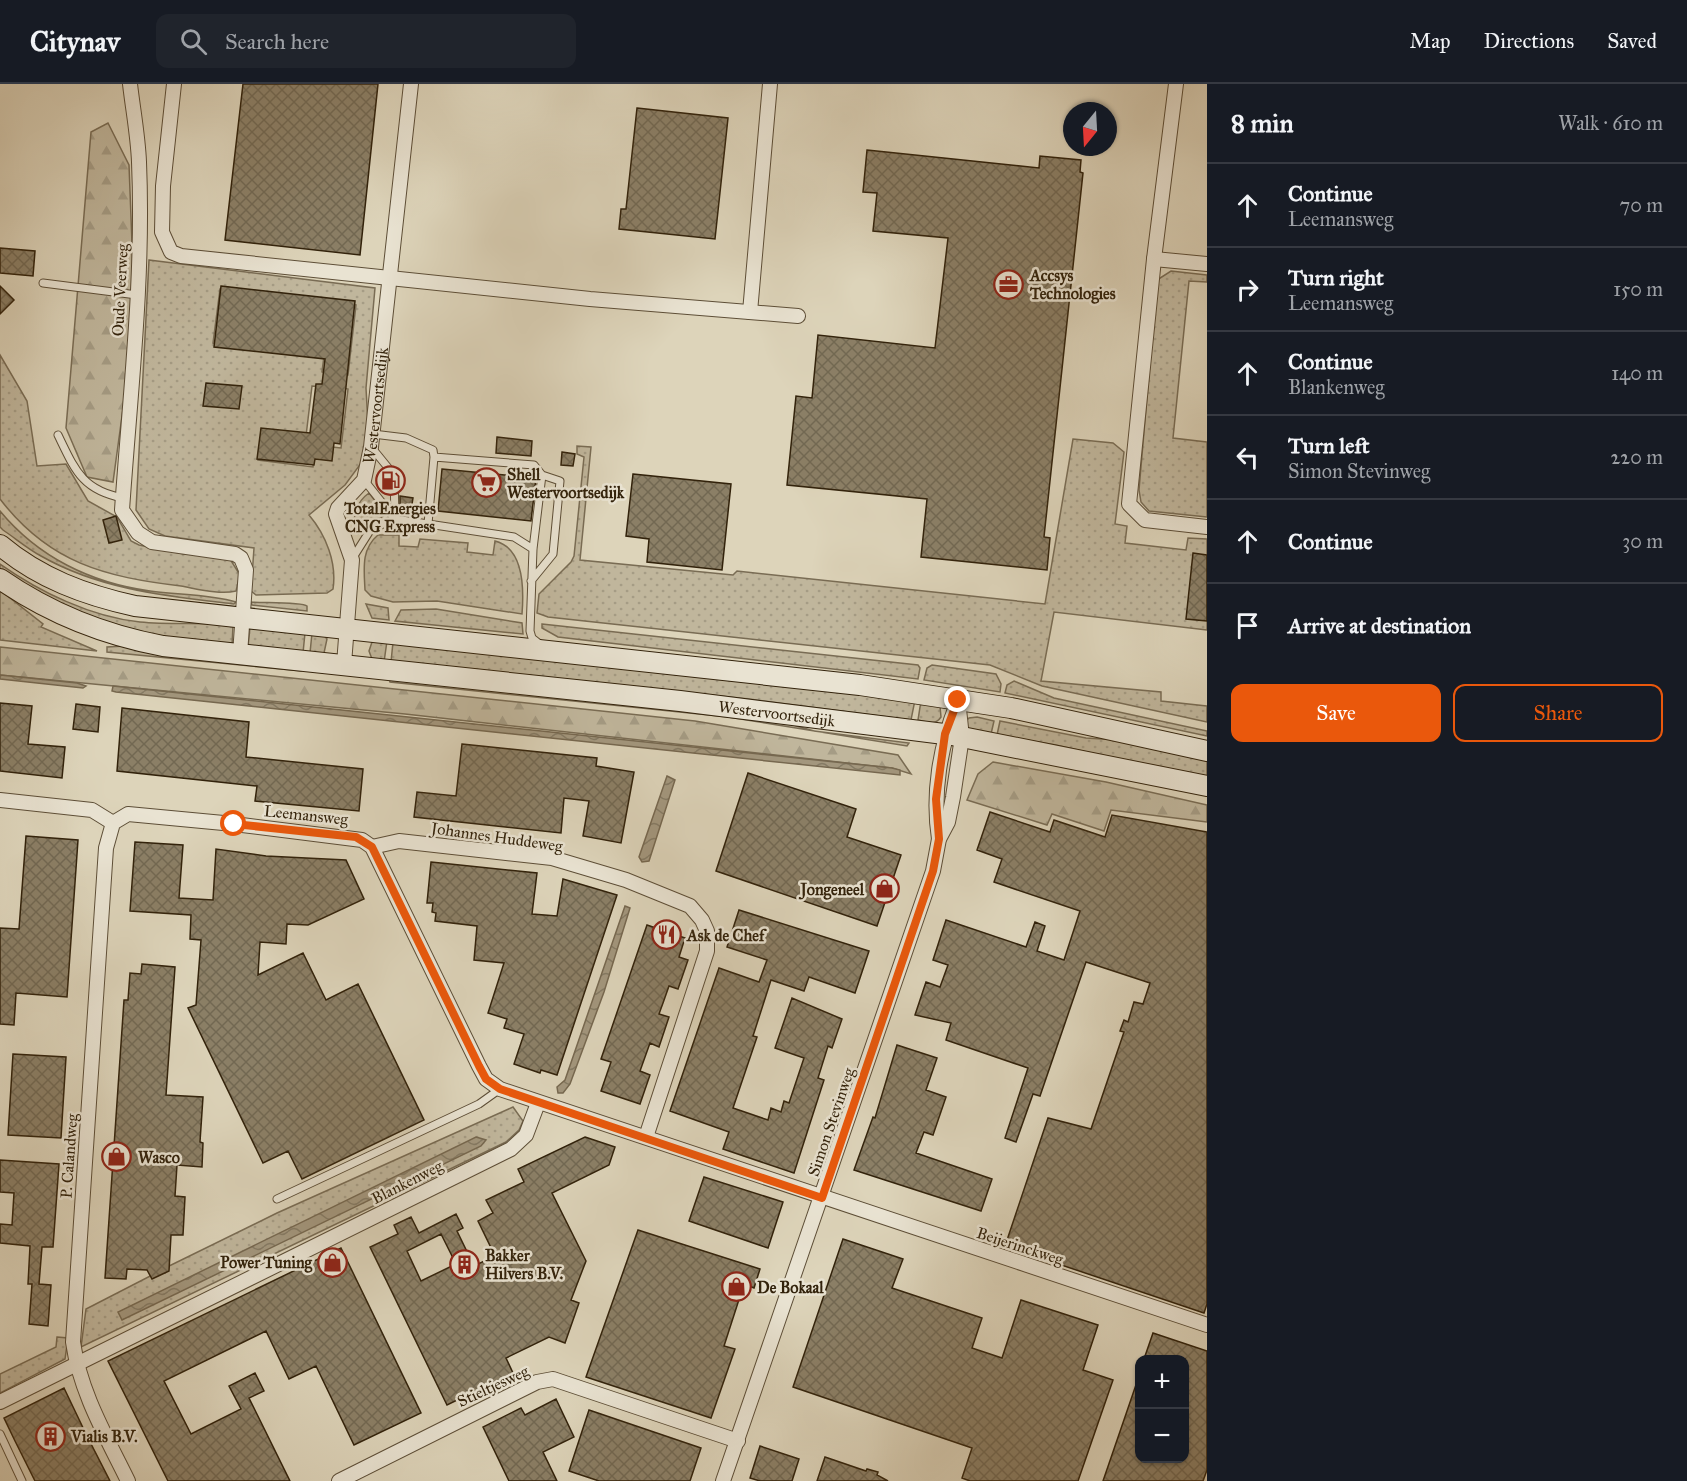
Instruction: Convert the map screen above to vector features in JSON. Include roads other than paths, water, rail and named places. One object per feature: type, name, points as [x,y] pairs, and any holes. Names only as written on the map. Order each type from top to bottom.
[{"type":"main road","points":[[0,545],[49,577],[106,600],[159,610],[860,685],[1011,708],[1207,751]]},
{"type":"main road","name":"Westervoortsedijk","points":[[0,579],[62,615],[111,634],[163,646],[680,700],[953,736],[1207,786]]},
{"type":"street","name":"Oude Veerweg","points":[[130,84],[139,159],[137,295],[122,510],[129,523],[152,542],[235,554],[241,558],[246,570],[240,654]]},
{"type":"street","points":[[174,84],[163,186],[162,232],[171,252],[181,256],[590,300],[798,316]]},
{"type":"street","name":"Westervoortsedijk","points":[[344,664],[352,560],[336,514],[338,508],[364,480],[372,440],[411,84]]},
{"type":"street","points":[[750,312],[770,84]]},
{"type":"street","points":[[1176,84],[1154,259],[1129,504],[1145,520],[1207,527]]},
{"type":"street","points":[[1154,259],[1207,264]]},
{"type":"street","points":[[953,736],[958,700]]},
{"type":"street","name":"Simon Stevinweg","points":[[723,1481],[933,871],[939,839],[936,799],[941,762],[953,736]]},
{"type":"street","name":"Simon Stevinweg","points":[[939,839],[948,822],[953,736]]},
{"type":"street","points":[[0,801],[92,810],[113,823]]},
{"type":"street","name":"Leemansweg","points":[[113,823],[128,814],[144,814],[356,837],[372,847]]},
{"type":"street","name":"P. Calandweg","points":[[113,823],[108,833],[104,883],[73,1342],[76,1366],[92,1408],[128,1481]]},
{"type":"street","name":"Johannes Huddeweg","points":[[372,847],[399,841],[552,858],[626,880],[690,906],[702,920],[707,931],[707,951],[646,1137]]},
{"type":"street","points":[[372,847],[486,1079],[500,1089],[538,1103],[646,1137],[822,1198]]},
{"type":"street","name":"Blankenweg","points":[[0,1402],[510,1149],[526,1135],[538,1103]]},
{"type":"street","name":"Beijerinckweg","points":[[822,1198],[1207,1325]]},
{"type":"street","name":"Stieltjesweg","points":[[339,1481],[537,1382],[554,1379],[738,1441]]},
{"type":"lane","points":[[43,283],[137,295]]},
{"type":"lane","points":[[58,435],[84,482],[104,494],[123,498]]},
{"type":"lane","points":[[395,519],[394,475],[372,440],[406,438],[425,444],[433,450],[428,524]]},
{"type":"lane","points":[[434,457],[534,465],[542,475],[560,481],[553,554],[531,582]]},
{"type":"lane","points":[[542,475],[533,549],[530,631],[532,638],[549,651]]},
{"type":"lane","points":[[364,480],[395,519]]},
{"type":"lane","points":[[352,560],[364,537],[371,530],[395,519],[514,537],[533,549]]},
{"type":"lane","points":[[277,1198],[479,1104],[500,1089]]},
{"type":"lane","points":[[0,1434],[22,1481]]},
{"type":"water","points":[[0,675],[77,683],[86,686],[83,688],[0,679]]},
{"type":"water","points":[[113,686],[892,768],[900,770],[900,775],[116,692],[112,691]]},
{"type":"water","points":[[667,776],[675,780],[649,861],[642,862],[639,857]]},
{"type":"water","points":[[625,906],[630,908],[604,992],[570,1084],[563,1093],[558,1093],[557,1087],[565,1080]]},
{"type":"water","points":[[476,1137],[486,1140],[481,1146],[122,1320],[118,1312]]},
{"type":"place","name":"Accsys Technologies","points":[[1009,284]]},
{"type":"place","name":"TotalEnergies CNG Express","points":[[390,480]]},
{"type":"place","name":"Shell Westervoortsedijk","points":[[486,483]]},
{"type":"place","name":"Jongeneel","points":[[885,889]]},
{"type":"place","name":"Ask de Chef","points":[[666,935]]},
{"type":"place","name":"Wasco","points":[[117,1157]]},
{"type":"place","name":"Power Tuning","points":[[333,1262]]},
{"type":"place","name":"Bakker Hilvers B.V.","points":[[464,1264]]},
{"type":"place","name":"De Bokaal","points":[[736,1287]]},
{"type":"place","name":"Vialis B.V.","points":[[50,1436]]}]
